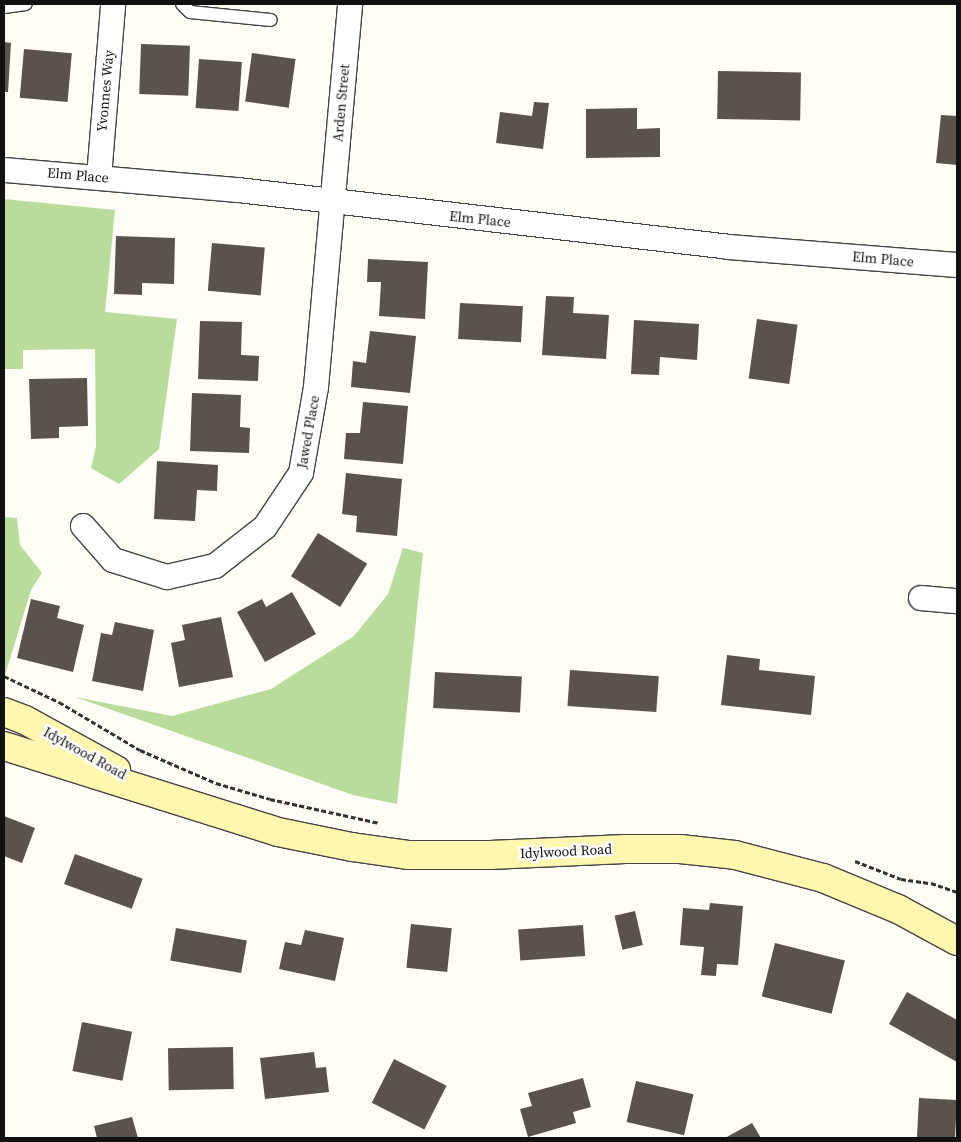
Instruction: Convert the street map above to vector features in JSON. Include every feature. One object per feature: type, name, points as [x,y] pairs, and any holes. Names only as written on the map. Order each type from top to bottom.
[{"type":"main road","name":"Idylwood Road","points":[[4,712],[25,720],[165,798]]},
{"type":"main road","name":"Idylwood Road","points":[[4,746],[278,832],[409,855],[490,855],[625,849],[680,849],[735,855],[823,878],[898,908],[957,941]]},
{"type":"street","name":"Yvonnes Way","points":[[99,177],[113,4]]},
{"type":"street","name":"Arden Street","points":[[331,202],[350,4]]},
{"type":"street","name":"Elm Place","points":[[4,170],[99,177],[728,247],[957,265]]},
{"type":"street","name":"Jawed Place","points":[[83,526],[113,560],[168,577],[215,566],[265,527],[301,473],[316,387],[331,202]]},
{"type":"street","points":[[921,598],[957,601]]},
{"type":"lane","points":[[4,7],[26,4]]},
{"type":"lane","points":[[182,4],[190,12],[271,20]]},
{"type":"path","points":[[4,676],[59,702],[140,750],[216,783],[270,799],[387,824]]},
{"type":"path","points":[[850,859],[901,879],[931,882],[957,892]]},
{"type":"green space","points":[[4,199],[115,210],[105,312],[177,319],[159,449],[119,484],[91,468],[96,447],[95,349],[23,350],[23,369],[4,369]]},
{"type":"green space","points":[[4,517],[17,518],[20,545],[42,573],[31,590],[5,675]]},
{"type":"green space","points":[[403,548],[423,553],[397,804],[353,795],[75,697],[172,716],[271,689],[354,636],[388,594]]},
{"type":"building","points":[[4,42],[11,43],[8,92],[4,92]]},
{"type":"building","points":[[141,44],[190,46],[188,96],[139,94]]},
{"type":"building","points":[[24,49],[72,53],[68,102],[20,98]]},
{"type":"building","points":[[252,53],[296,59],[289,108],[245,102]]},
{"type":"building","points":[[199,59],[242,62],[238,111],[196,108]]},
{"type":"building","points":[[718,71],[801,72],[800,120],[717,119]]},
{"type":"building","points":[[534,102],[549,103],[543,149],[496,143],[500,112],[532,116]]},
{"type":"building","points":[[637,108],[637,129],[660,128],[660,157],[586,158],[586,109]]},
{"type":"building","points":[[941,115],[957,116],[957,165],[936,163]]},
{"type":"building","points":[[116,236],[175,238],[174,284],[142,283],[142,295],[114,294]]},
{"type":"building","points":[[212,243],[265,248],[261,295],[208,291]]},
{"type":"building","points":[[368,259],[428,262],[425,319],[379,316],[381,282],[367,282]]},
{"type":"building","points":[[546,296],[574,297],[573,313],[609,315],[606,359],[542,355]]},
{"type":"building","points":[[460,303],[523,306],[521,342],[458,339]]},
{"type":"building","points":[[757,319],[798,325],[789,384],[749,378]]},
{"type":"building","points":[[634,320],[699,324],[697,360],[660,357],[659,375],[631,374]]},
{"type":"building","points":[[200,321],[242,322],[241,355],[259,356],[258,381],[198,379]]},
{"type":"building","points":[[370,331],[416,336],[410,393],[351,387],[353,361],[366,363]]},
{"type":"building","points":[[87,378],[88,426],[59,427],[59,438],[31,439],[29,379]]},
{"type":"building","points":[[192,393],[241,395],[240,427],[250,428],[249,453],[190,451]]},
{"type":"building","points":[[363,402],[408,406],[403,464],[344,459],[346,433],[360,433]]},
{"type":"building","points":[[157,461],[218,465],[217,491],[197,490],[195,521],[154,519]]},
{"type":"building","points":[[346,473],[402,479],[397,536],[356,532],[357,516],[342,514]]},
{"type":"building","points":[[318,533],[367,564],[340,607],[291,576]]},
{"type":"building","points":[[292,592],[316,634],[265,662],[237,612],[262,599],[266,607]]},
{"type":"building","points":[[31,599],[60,606],[57,618],[84,625],[73,672],[17,658]]},
{"type":"building","points":[[221,617],[233,677],[179,687],[171,643],[185,640],[182,625]]},
{"type":"building","points":[[115,622],[154,630],[143,691],[92,681],[101,633],[112,635]]},
{"type":"building","points":[[727,655],[760,659],[759,670],[815,676],[811,715],[721,705]]},
{"type":"building","points":[[570,670],[659,676],[656,712],[567,706]]},
{"type":"building","points":[[435,672],[522,677],[520,713],[433,708]]},
{"type":"building","points":[[4,816],[35,828],[22,863],[4,856]]},
{"type":"building","points":[[75,854],[143,879],[132,909],[64,884]]},
{"type":"building","points":[[710,903],[743,906],[738,965],[717,964],[716,976],[701,975],[704,947],[680,945],[683,908],[709,910]]},
{"type":"building","points":[[635,911],[643,945],[622,950],[615,916]]},
{"type":"building","points":[[411,924],[452,928],[447,972],[406,968]]},
{"type":"building","points":[[583,925],[585,956],[520,960],[518,930]]},
{"type":"building","points":[[176,928],[247,941],[241,973],[170,960]]},
{"type":"building","points":[[305,930],[344,938],[335,981],[279,969],[285,942],[301,945]]},
{"type":"building","points":[[775,943],[845,960],[832,1014],[762,996]]},
{"type":"building","points":[[907,992],[957,1020],[957,1062],[889,1024]]},
{"type":"building","points":[[82,1022],[132,1032],[123,1081],[72,1071]]},
{"type":"building","points":[[233,1047],[234,1089],[169,1090],[168,1048]]},
{"type":"building","points":[[314,1052],[316,1068],[326,1067],[329,1092],[265,1099],[260,1058]]},
{"type":"building","points":[[394,1059],[447,1086],[424,1129],[372,1103]]},
{"type":"building","points":[[583,1078],[591,1107],[573,1112],[576,1123],[528,1137],[520,1109],[532,1106],[528,1093]]},
{"type":"building","points":[[636,1081],[693,1094],[684,1135],[627,1122]]},
{"type":"building","points":[[919,1098],[957,1100],[955,1138],[917,1138]]},
{"type":"building","points":[[132,1117],[138,1138],[97,1138],[94,1126]]},
{"type":"building","points":[[752,1123],[761,1138],[725,1138]]}]
